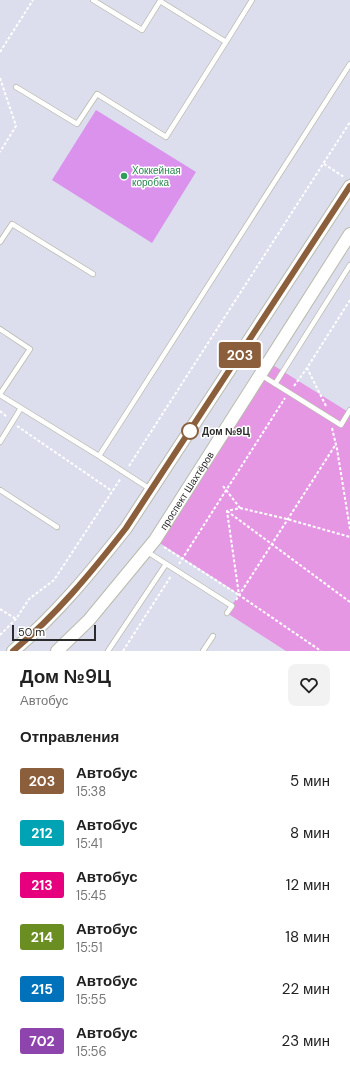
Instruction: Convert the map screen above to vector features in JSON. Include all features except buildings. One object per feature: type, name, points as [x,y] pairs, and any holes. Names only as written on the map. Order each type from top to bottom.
[{"type":"main road","points":[[13,651],[29,638],[66,601],[98,564],[126,528],[350,186]]},
{"type":"main road","name":"проспект Шахтёров","points":[[57,651],[89,620],[155,540],[350,234]]},
{"type":"lane","points":[[93,0],[142,30],[160,1],[226,42]]},
{"type":"lane","points":[[16,87],[77,124],[97,94],[166,137],[252,0]]},
{"type":"lane","points":[[99,456],[350,64]]},
{"type":"lane","points":[[0,242],[12,224],[93,274]]},
{"type":"lane","points":[[275,384],[350,265]]},
{"type":"lane","points":[[0,329],[30,349],[0,395],[152,490]]},
{"type":"lane","points":[[261,375],[341,425],[350,410]]},
{"type":"lane","points":[[0,442],[22,408]]},
{"type":"lane","points":[[0,490],[57,526]]},
{"type":"lane","points":[[146,550],[232,606],[227,614]]},
{"type":"lane","points":[[108,651],[166,564]]},
{"type":"lane","points":[[203,651],[213,636]]},
{"type":"path","points":[[0,52],[33,0]]},
{"type":"path","points":[[0,78],[16,126],[0,152]]},
{"type":"path","points":[[0,635],[16,619],[29,599],[54,580],[350,122]]},
{"type":"path","points":[[324,164],[350,181]]},
{"type":"path","points":[[178,566],[289,392],[307,368]]},
{"type":"path","points":[[0,411],[10,422]]},
{"type":"path","points":[[17,426],[112,491]]},
{"type":"path","points":[[232,606],[336,444]]},
{"type":"path","points":[[223,486],[240,508]]},
{"type":"path","points":[[228,511],[240,508],[287,519],[350,537]]},
{"type":"path","points":[[228,511],[350,602]]},
{"type":"path","points":[[228,511],[239,594]]},
{"type":"path","points":[[155,540],[182,559],[239,594],[321,651]]},
{"type":"path","points":[[123,651],[174,572]]},
{"type":"path","points":[[0,609],[16,619]]},
{"type":"shaded area","name":"Хоккейная коробка","points":[[96,110],[196,172],[152,243],[52,180]]},
{"type":"shaded area","points":[[268,362],[350,413],[350,651],[286,651],[227,613],[239,594],[155,540]]},
{"type":"bus line","name":"203","points":[[13,651],[29,638],[66,601],[98,564],[126,528],[350,186]]},
{"type":"place","name":"Хоккейная коробка","points":[[124,176]]},
{"type":"place","name":"Дом №9Ц","points":[[190,431]]}]
